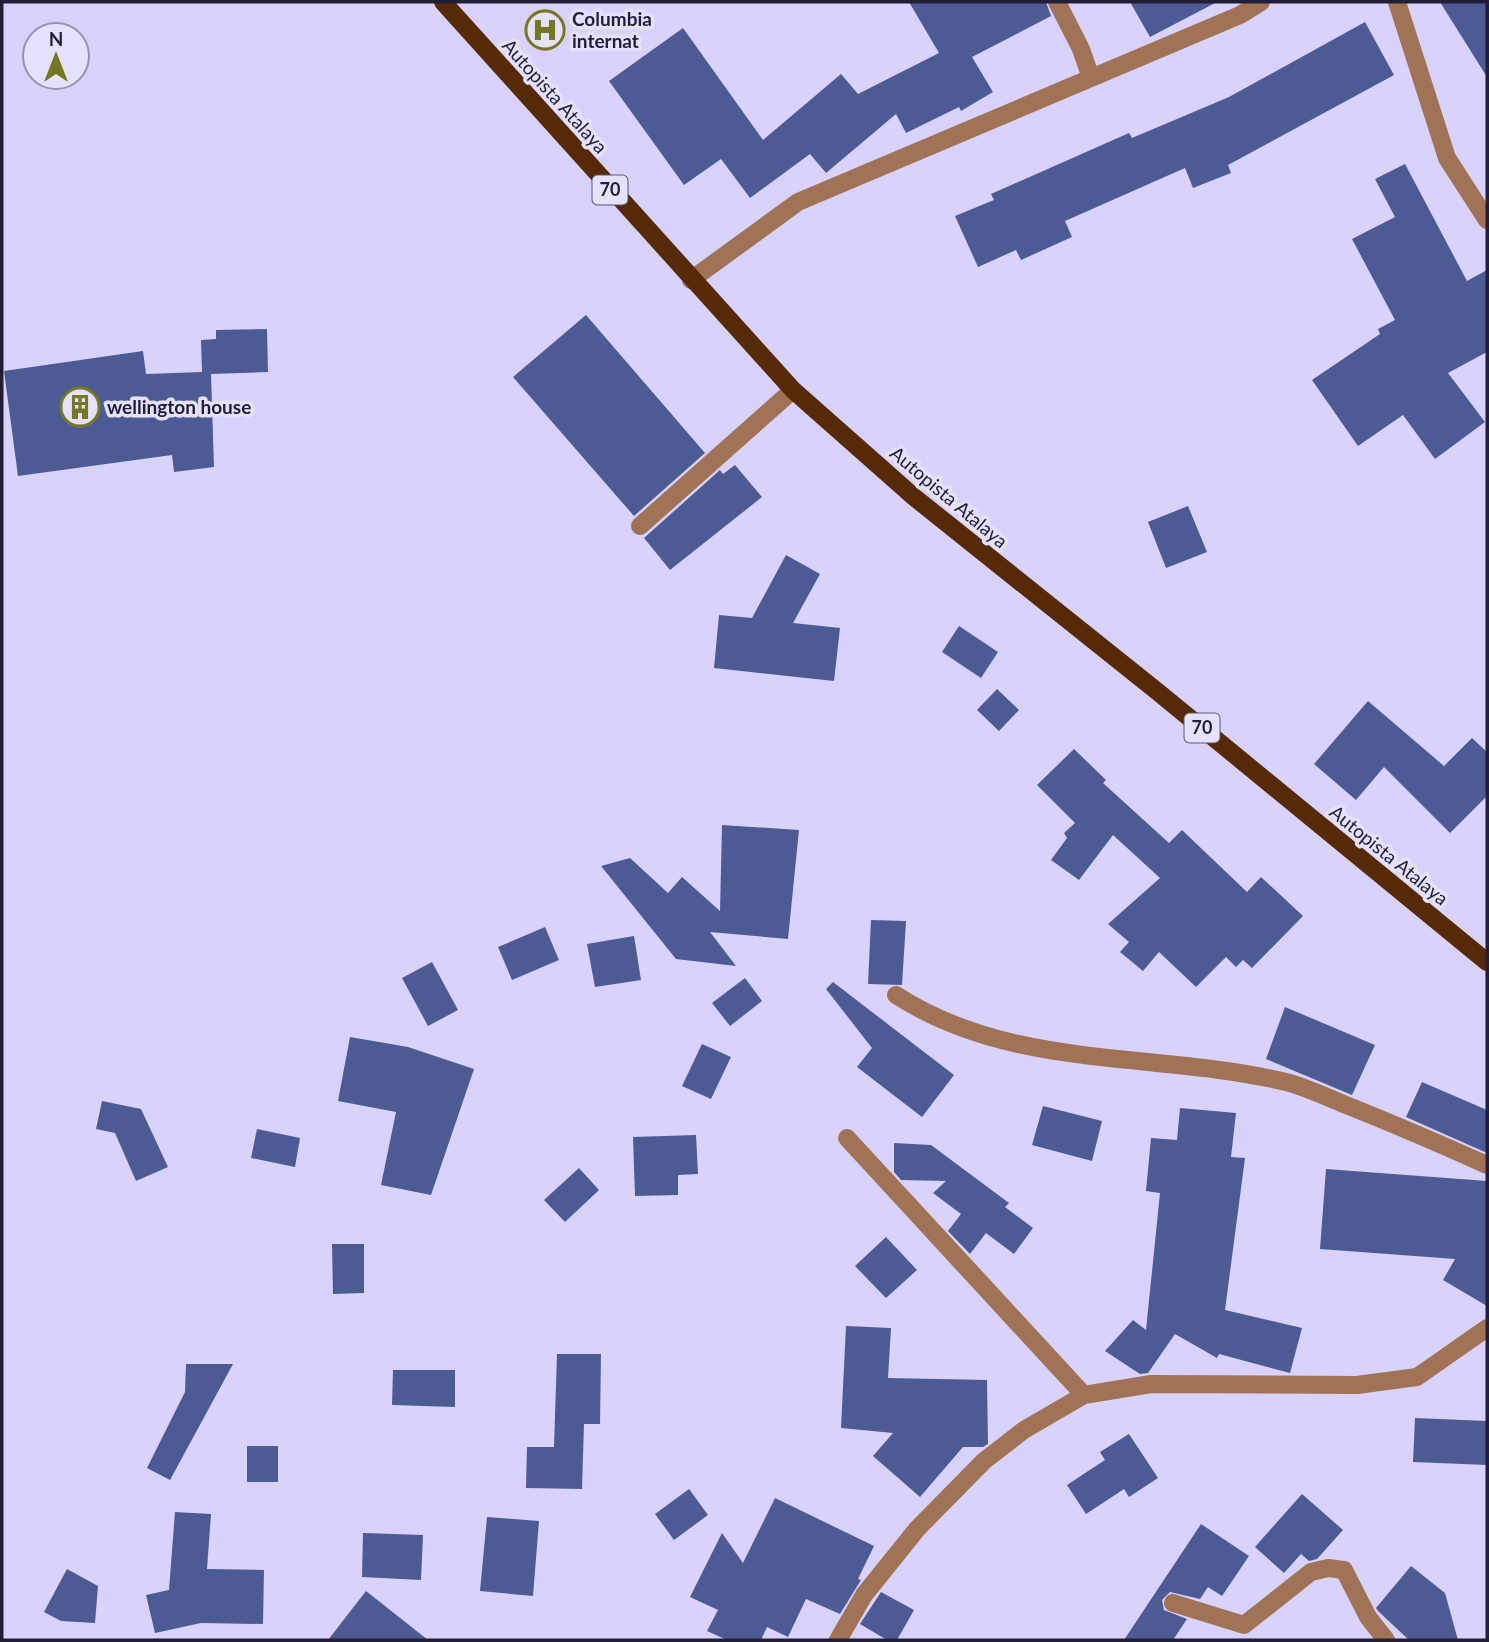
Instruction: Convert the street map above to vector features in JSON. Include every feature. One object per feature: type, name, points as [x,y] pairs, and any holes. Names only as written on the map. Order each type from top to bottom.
[{"type":"main road","name":"Autopista Atalaya","points":[[443,2],[793,390],[914,498],[1158,692],[1487,962]]},
{"type":"street","points":[[1057,2],[1081,49],[1091,78]]},
{"type":"street","points":[[691,280],[797,202],[1240,15],[1261,2]]},
{"type":"street","points":[[1397,2],[1447,158],[1487,220]]},
{"type":"street","points":[[640,526],[793,390]]},
{"type":"street","points":[[896,995],[923,1013],[1013,1045],[1082,1056],[1178,1064],[1288,1082],[1411,1130],[1487,1165]]},
{"type":"street","points":[[847,1138],[1084,1395]]},
{"type":"street","points":[[838,1640],[864,1595],[910,1538],[984,1461],[1024,1430],[1084,1395],[1151,1384],[1357,1385],[1417,1377],[1487,1328]]},
{"type":"street","points":[[1173,1602],[1244,1625],[1311,1572],[1328,1568],[1344,1570],[1368,1617],[1386,1640]]},
{"type":"building","points":[[909,2],[1046,2],[1051,16],[972,57],[993,92],[961,111],[959,107],[906,133],[896,114],[826,173],[810,154],[750,198],[721,159],[684,185],[609,81],[683,28],[763,140],[841,74],[858,94],[939,53]]},
{"type":"building","points":[[1130,2],[1217,2],[1150,37]]},
{"type":"building","points":[[1440,2],[1487,2],[1487,77]]},
{"type":"building","points":[[1365,22],[1394,75],[1228,165],[1231,173],[1193,188],[1185,168],[1065,221],[1072,237],[1021,260],[1016,250],[978,267],[955,216],[994,200],[991,194],[1129,133],[1132,138],[1229,97]]},
{"type":"building","points":[[1405,164],[1467,281],[1487,270],[1487,352],[1448,373],[1485,422],[1435,459],[1403,415],[1358,446],[1312,380],[1380,334],[1378,329],[1395,320],[1352,239],[1395,217],[1375,179]]},
{"type":"building","points":[[586,315],[705,453],[634,516],[513,377]]},
{"type":"building","name":"wellington house","points":[[267,329],[268,372],[211,374],[214,467],[174,472],[172,455],[18,476],[4,371],[143,351],[146,374],[202,372],[201,340],[216,339],[216,330]]},
{"type":"building","points":[[735,465],[762,497],[670,570],[644,538],[720,470],[723,474]]},
{"type":"building","points":[[1188,506],[1207,552],[1166,568],[1148,522]]},
{"type":"building","points":[[786,555],[820,574],[793,623],[840,628],[834,681],[714,668],[719,615],[752,618]]},
{"type":"building","points":[[959,626],[998,652],[981,678],[942,652]]},
{"type":"building","points":[[997,689],[1019,710],[999,731],[977,710]]},
{"type":"building","points":[[1368,701],[1444,766],[1472,738],[1487,752],[1487,796],[1450,833],[1384,767],[1356,800],[1314,764]]},
{"type":"building","points":[[1074,749],[1106,780],[1103,783],[1169,843],[1182,830],[1247,892],[1261,877],[1303,916],[1252,968],[1243,960],[1236,967],[1226,957],[1196,987],[1159,952],[1143,971],[1120,952],[1129,942],[1108,924],[1160,878],[1113,835],[1079,880],[1051,860],[1067,838],[1064,833],[1075,823],[1037,785]]},
{"type":"building","points":[[722,825],[799,830],[788,939],[710,932],[736,966],[676,959],[601,866],[630,858],[668,893],[682,877],[720,911]]},
{"type":"building","points":[[871,920],[906,921],[902,985],[868,984]]},
{"type":"building","points":[[545,927],[559,960],[512,980],[498,947]]},
{"type":"building","points":[[634,936],[641,980],[595,987],[587,944]]},
{"type":"building","points":[[432,962],[458,1010],[428,1026],[402,978]]},
{"type":"building","points":[[745,978],[762,1001],[730,1026],[712,1003]]},
{"type":"building","points":[[833,982],[954,1075],[922,1117],[857,1067],[872,1048],[826,989]]},
{"type":"building","points":[[1285,1007],[1375,1045],[1352,1095],[1266,1059]]},
{"type":"building","points":[[350,1037],[408,1047],[474,1069],[431,1195],[381,1185],[396,1112],[338,1101]]},
{"type":"building","points":[[702,1044],[731,1057],[711,1099],[682,1086]]},
{"type":"building","points":[[1422,1082],[1487,1110],[1487,1153],[1406,1117]]},
{"type":"building","points":[[102,1101],[141,1109],[168,1167],[136,1181],[115,1133],[96,1129]]},
{"type":"building","points":[[1043,1106],[1102,1121],[1092,1161],[1032,1145]]},
{"type":"building","points":[[1180,1108],[1236,1113],[1231,1157],[1245,1158],[1225,1310],[1302,1328],[1290,1373],[1219,1354],[1217,1358],[1175,1334],[1148,1373],[1140,1374],[1105,1351],[1133,1320],[1146,1330],[1160,1193],[1146,1191],[1151,1138],[1177,1140]]},
{"type":"building","points":[[257,1129],[300,1138],[295,1167],[251,1158]]},
{"type":"building","points":[[696,1135],[698,1174],[678,1175],[678,1195],[635,1196],[633,1137]]},
{"type":"building","points":[[894,1143],[931,1145],[1009,1203],[1005,1207],[1033,1228],[1014,1254],[986,1233],[970,1254],[948,1231],[961,1214],[933,1193],[946,1181],[901,1180],[894,1172]]},
{"type":"building","points":[[579,1168],[599,1190],[565,1222],[544,1200]]},
{"type":"building","points":[[1326,1169],[1487,1181],[1487,1306],[1443,1280],[1455,1259],[1320,1249]]},
{"type":"building","points":[[886,1237],[917,1270],[886,1298],[855,1266]]},
{"type":"building","points":[[332,1244],[364,1244],[364,1293],[333,1294]]},
{"type":"building","points":[[846,1326],[891,1328],[888,1378],[987,1380],[988,1444],[983,1447],[963,1447],[920,1497],[873,1456],[893,1433],[841,1428]]},
{"type":"building","points":[[557,1354],[601,1354],[600,1424],[584,1424],[582,1489],[526,1488],[527,1447],[554,1447]]},
{"type":"building","points":[[186,1364],[233,1364],[170,1480],[147,1468],[185,1392]]},
{"type":"building","points":[[393,1370],[455,1370],[455,1407],[392,1405]]},
{"type":"building","points":[[1415,1418],[1487,1421],[1487,1465],[1413,1462]]},
{"type":"building","points":[[1129,1434],[1158,1478],[1129,1497],[1124,1489],[1086,1514],[1067,1485],[1105,1460],[1100,1452]]},
{"type":"building","points":[[247,1446],[278,1446],[278,1482],[247,1482]]},
{"type":"building","points":[[689,1489],[708,1515],[674,1540],[655,1514]]},
{"type":"building","points":[[1302,1494],[1343,1530],[1317,1559],[1309,1561],[1301,1554],[1284,1573],[1255,1547]]},
{"type":"building","points":[[775,1498],[874,1546],[858,1579],[861,1580],[840,1614],[806,1599],[788,1637],[767,1627],[761,1640],[727,1640],[707,1631],[718,1610],[690,1597],[722,1533],[743,1563]]},
{"type":"building","points":[[175,1512],[211,1514],[207,1569],[264,1570],[263,1624],[201,1623],[155,1633],[146,1595],[169,1590]]},
{"type":"building","points":[[487,1517],[539,1521],[533,1596],[480,1591]]},
{"type":"building","points":[[1201,1524],[1249,1556],[1222,1596],[1208,1587],[1200,1599],[1170,1592],[1162,1600],[1164,1610],[1187,1619],[1173,1640],[1124,1640]]},
{"type":"building","points":[[363,1533],[423,1535],[421,1580],[362,1577]]},
{"type":"building","points":[[1411,1566],[1445,1593],[1458,1640],[1409,1640],[1376,1608]]},
{"type":"building","points":[[67,1569],[98,1586],[95,1623],[61,1621],[44,1612]]},
{"type":"building","points":[[366,1591],[428,1640],[328,1640]]},
{"type":"building","points":[[881,1592],[914,1610],[897,1640],[887,1640],[860,1624]]},
{"type":"place","name":"Columbia internat","points":[[545,30]]},
{"type":"place","name":"wellington house","points":[[80,407]]}]
